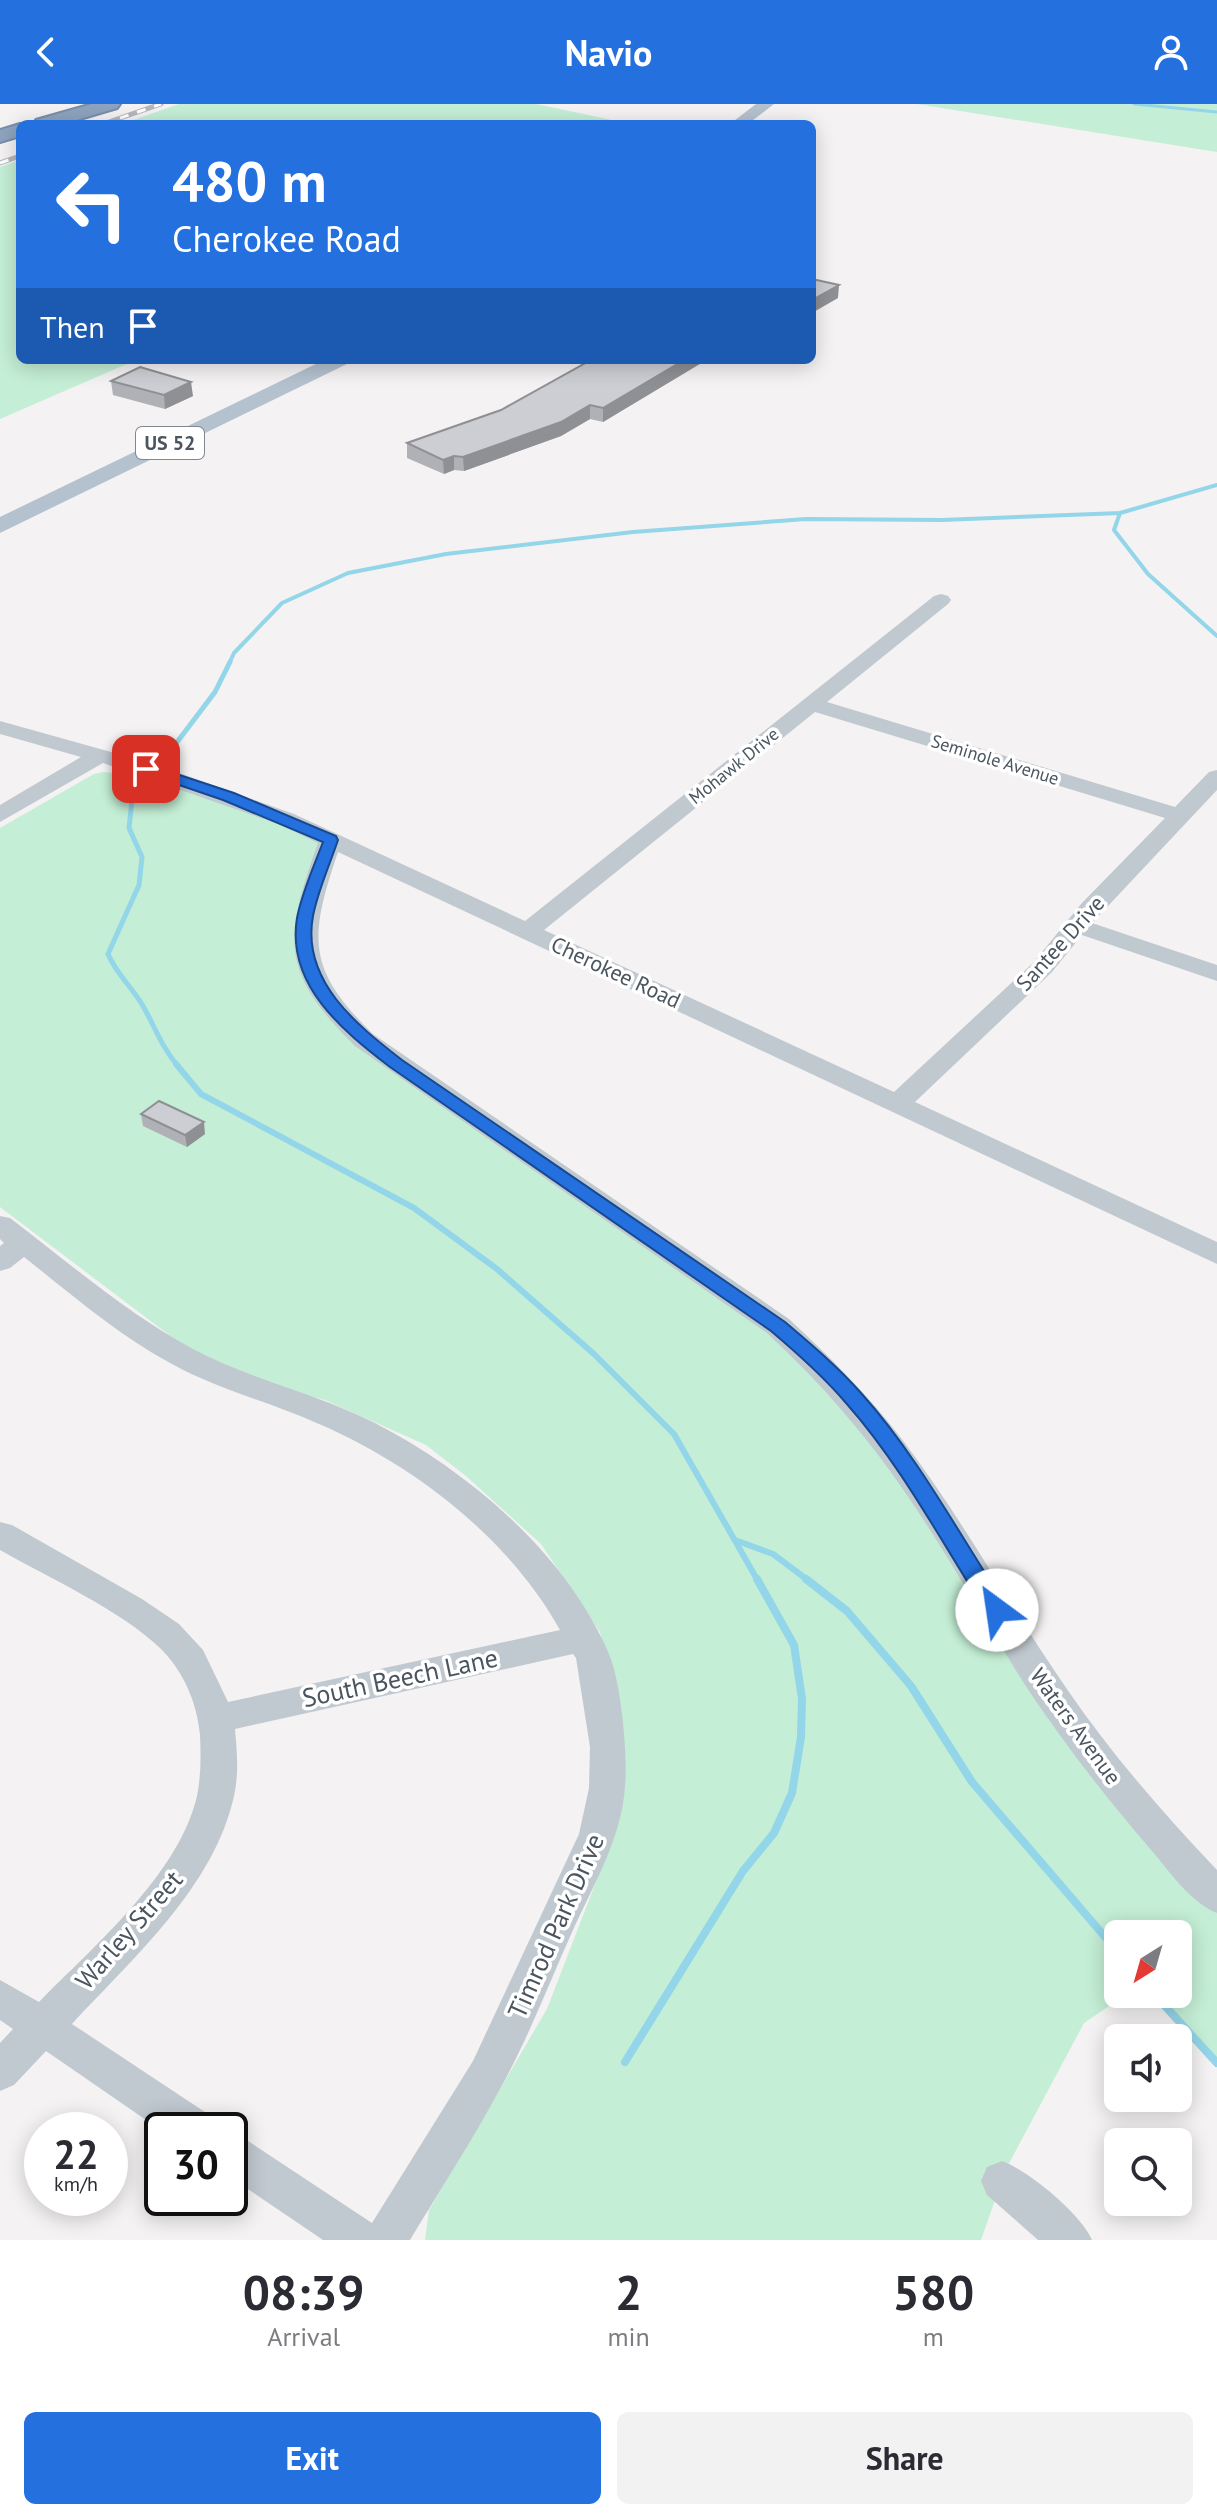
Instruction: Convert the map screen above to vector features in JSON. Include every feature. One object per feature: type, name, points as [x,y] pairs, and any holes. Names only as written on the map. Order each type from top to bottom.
[{"type":"highway","points":[[57,120],[111,104]]},
{"type":"main road","points":[[744,120],[766,104]]},
{"type":"main road","name":"US 52","points":[[0,526],[332,364]]},
{"type":"street","name":"Mohawk Drive","points":[[528,931],[941,600]]},
{"type":"street","name":"Seminole Avenue","points":[[811,704],[1178,815]]},
{"type":"street","name":"Cherokee Road","points":[[0,727],[101,755],[229,797],[331,840],[1217,1254]]},
{"type":"street","points":[[0,815],[101,755]]},
{"type":"street","name":"Santee Drive","points":[[898,1103],[1043,967],[1084,917],[1217,777]]},
{"type":"street","name":"Waters Avenue","points":[[331,840],[305,916],[304,934],[307,956],[325,999],[364,1040],[778,1326],[830,1373],[898,1455],[1077,1732],[1154,1830],[1217,1896]]},
{"type":"street","points":[[1084,917],[1217,954]]},
{"type":"street","points":[[1084,917],[1217,973]]},
{"type":"street","name":"Timrod Park Drive","points":[[8,1243],[141,1332],[205,1369],[364,1431],[429,1470],[469,1502],[537,1568],[554,1588],[593,1657],[608,1747],[607,1788],[598,1834],[494,2061],[386,2240]]},
{"type":"street","name":"Warley Street","points":[[0,1534],[161,1628],[192,1663],[206,1686],[219,1742],[218,1788],[208,1825],[195,1852],[156,1906],[0,2072]]},
{"type":"street","name":"South Beech Lane","points":[[215,1719],[584,1638]]},
{"type":"street","points":[[0,1998],[169,2112]]},
{"type":"street","points":[[248,2165],[360,2240]]},
{"type":"street","points":[[1002,2181],[1070,2240]]},
{"type":"green space","points":[[179,104],[536,104],[612,120],[133,120]]},
{"type":"green space","points":[[917,104],[1217,104],[1217,152]]},
{"type":"green space","points":[[16,161],[16,364],[127,364],[0,419],[0,167]]},
{"type":"green space","points":[[103,772],[132,776],[189,790],[325,845],[312,990],[817,1368],[1217,1900],[1217,2062],[1192,2035],[1192,2024],[1182,2024],[1168,2008],[1192,2008],[1192,1920],[1104,1920],[1106,2008],[1084,2023],[1006,2169],[981,2240],[425,2240],[429,2210],[547,2009],[609,1848],[614,1691],[600,1632],[541,1544],[466,1476],[426,1445],[325,1400],[263,1383],[189,1350],[0,1207],[0,828],[94,774]]},
{"type":"building","points":[[816,280],[839,285],[816,298]]},
{"type":"building","points":[[584,364],[677,364],[603,408],[590,405],[561,422],[463,457],[443,460],[407,443],[501,410]]},
{"type":"building","points":[[140,367],[191,382],[164,395],[111,381]]},
{"type":"building","points":[[159,1101],[204,1122],[185,1135],[141,1114]]},
{"type":"waterway","points":[[1134,104],[1217,112]]},
{"type":"waterway","points":[[1120,513],[1217,485]]},
{"type":"waterway","points":[[229,664],[234,653],[282,603],[348,573],[446,554],[633,532],[806,519],[942,520],[1120,513]]},
{"type":"waterway","points":[[1120,513],[1114,530],[1148,574],[1217,636]]},
{"type":"waterway","points":[[162,762],[215,692],[229,664]]},
{"type":"waterway","points":[[142,780],[128,791],[132,800],[129,828],[142,857],[139,885],[108,954],[178,1066]]},
{"type":"waterway","points":[[176,1064],[201,1094],[414,1208],[497,1269],[594,1354],[674,1434],[758,1581]]},
{"type":"waterway","points":[[735,1540],[773,1554],[809,1581]]},
{"type":"waterway","points":[[625,2062],[743,1871],[774,1833],[792,1793],[801,1737],[802,1699],[794,1645],[757,1579]]},
{"type":"waterway","points":[[806,1579],[847,1611],[911,1686],[972,1782],[1104,1936]]},
{"type":"waterway","points":[[1167,2008],[1217,2063]]},
{"type":"railway","points":[[115,120],[161,104]]},
{"type":"railway","points":[[0,163],[16,157]]},
{"type":"route","points":[[146,769],[229,797],[331,840],[305,916],[304,934],[307,956],[319,991],[325,999],[351,1029],[396,1064],[778,1326],[802,1347],[853,1397],[887,1439],[997,1610]]}]
